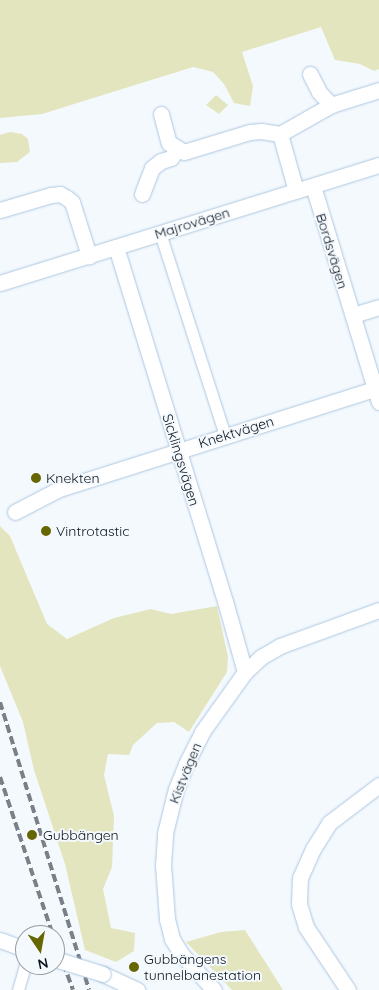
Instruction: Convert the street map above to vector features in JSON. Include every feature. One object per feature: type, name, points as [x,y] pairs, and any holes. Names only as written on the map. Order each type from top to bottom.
[{"type":"street","points":[[310,74],[319,92],[331,105]]},
{"type":"street","points":[[161,114],[169,143],[184,152],[250,132],[261,131],[280,134],[331,105],[379,90]]},
{"type":"street","points":[[280,134],[296,191]]},
{"type":"street","points":[[142,194],[152,168],[161,161],[171,158],[177,149]]},
{"type":"street","name":"Majrovägen","points":[[0,283],[379,165]]},
{"type":"street","name":"Bordsvägen","points":[[313,186],[377,396]]},
{"type":"street","points":[[0,210],[51,195],[67,198],[72,202],[88,256]]},
{"type":"street","points":[[160,233],[225,436]]},
{"type":"street","name":"Sicklingsvägen","points":[[116,247],[245,672]]},
{"type":"street","points":[[353,315],[379,307]]},
{"type":"street","name":"Knektvägen","points":[[15,512],[59,489],[225,436],[377,396]]},
{"type":"street","name":"Kistvägen","points":[[214,990],[182,955],[172,939],[164,896],[165,833],[176,789],[186,764],[202,732],[245,672],[261,657],[280,646],[379,610]]},
{"type":"street","points":[[348,990],[306,927],[299,904],[300,878],[313,849],[329,823],[379,785]]},
{"type":"street","points":[[0,940],[15,945]]},
{"type":"street","points":[[65,962],[103,974],[137,990]]},
{"type":"street","points":[[18,990],[22,975]]},
{"type":"green space","points":[[0,0],[379,0],[379,69],[374,71],[360,64],[335,60],[321,27],[242,52],[253,86],[250,106],[234,103],[224,84],[213,72],[193,67],[42,114],[0,118]]},
{"type":"green space","points":[[216,95],[228,105],[219,114],[206,105]]},
{"type":"green space","points":[[10,132],[22,134],[28,139],[30,152],[17,162],[0,163],[0,135]]},
{"type":"green space","points":[[0,526],[10,536],[47,624],[67,639],[114,618],[151,609],[171,614],[217,606],[228,657],[227,672],[189,732],[174,722],[157,723],[133,745],[129,755],[108,754],[104,775],[114,816],[112,867],[103,889],[111,928],[135,933],[134,951],[116,962],[85,950],[65,864],[34,770],[23,722],[0,666]]},
{"type":"green space","points":[[245,930],[283,990],[232,990],[186,942],[221,932]]},
{"type":"railway","points":[[0,702],[89,990]]},
{"type":"railway","points":[[0,777],[50,925]]},
{"type":"railway","points":[[65,968],[73,990]]},
{"type":"place","name":"Knekten","points":[[36,478]]},
{"type":"place","name":"Vintrotastic","points":[[46,531]]},
{"type":"place","name":"Gubbängen","points":[[32,835]]},
{"type":"place","name":"Gubbängens tunnelbanestation","points":[[134,967]]}]
